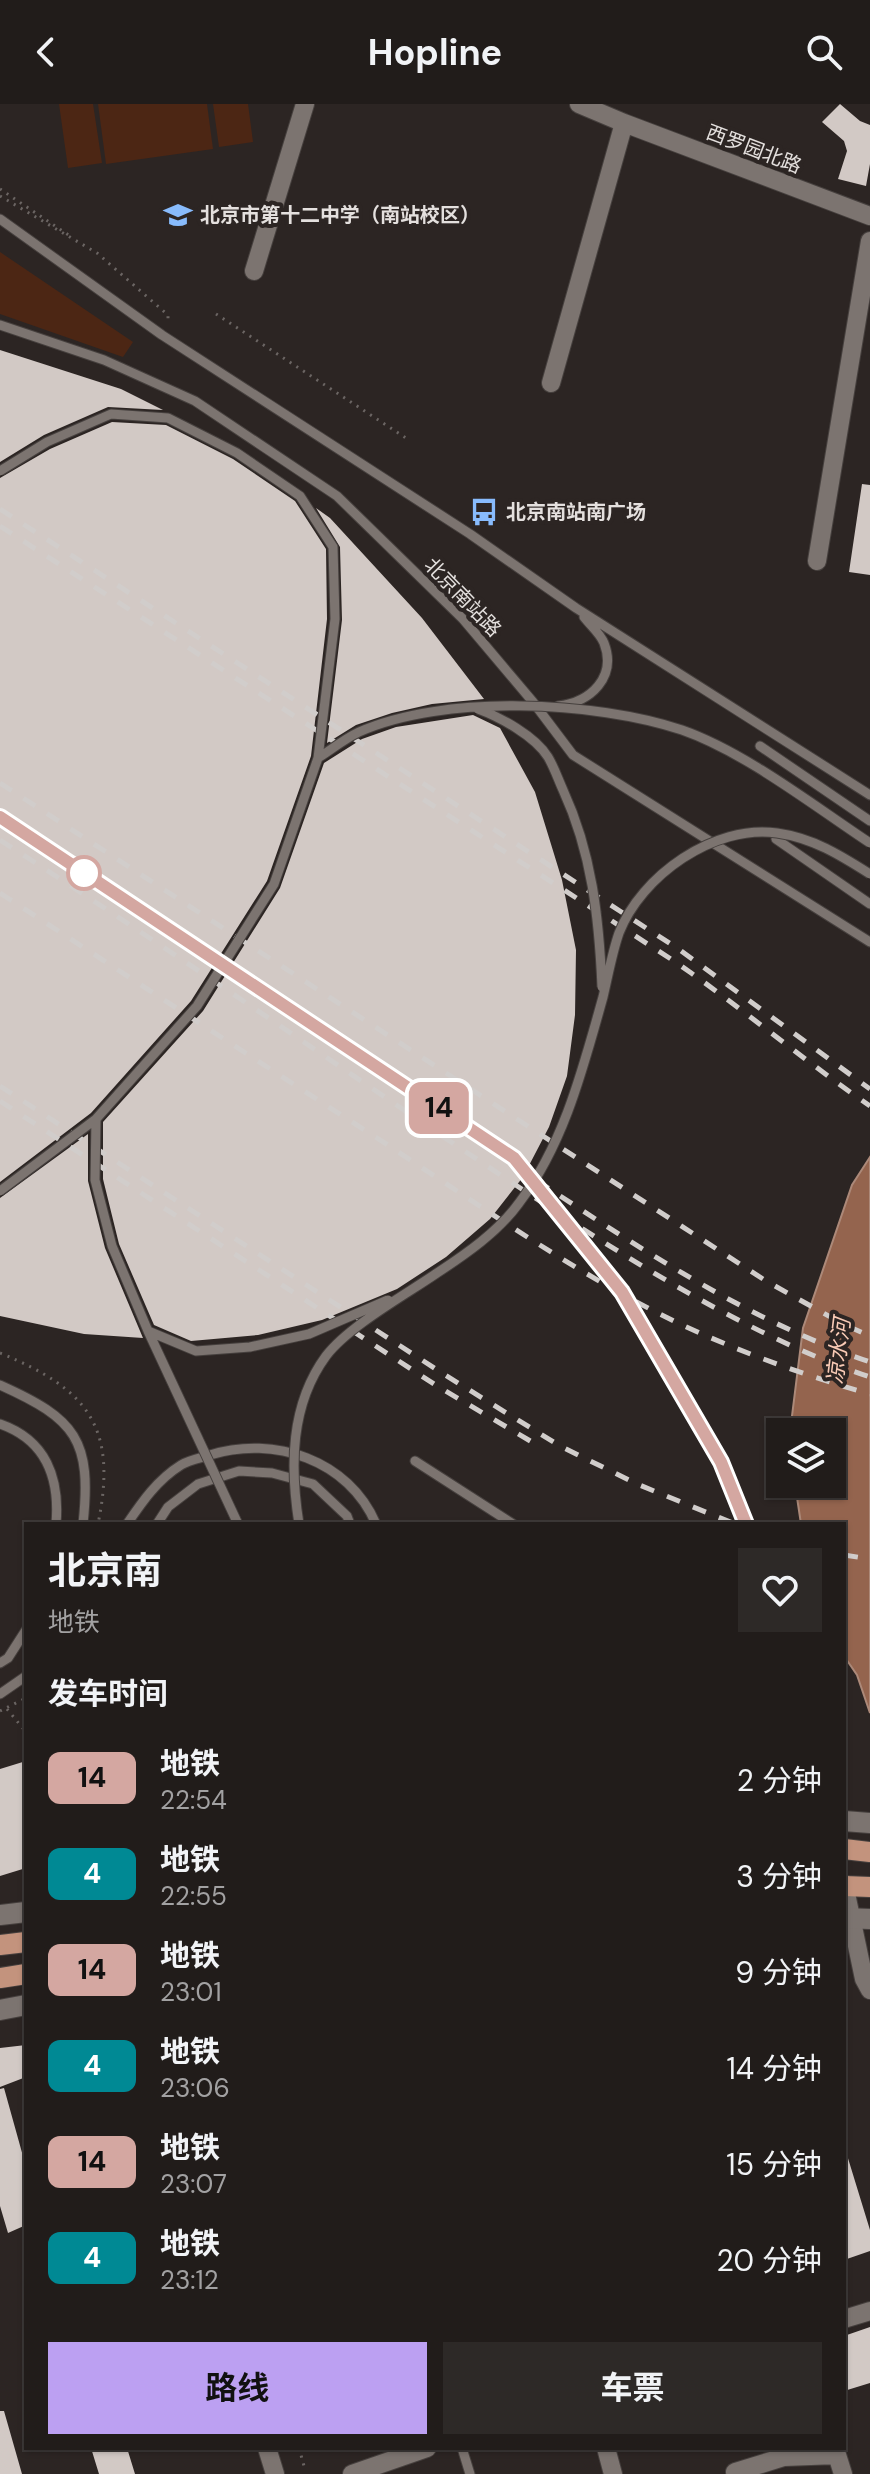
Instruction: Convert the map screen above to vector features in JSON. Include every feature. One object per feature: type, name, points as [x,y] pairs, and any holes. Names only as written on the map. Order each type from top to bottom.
[{"type":"main road","points":[[846,1849],[870,1852]]},
{"type":"main road","points":[[846,1885],[870,1887]]},
{"type":"main road","points":[[0,1945],[24,1942]]},
{"type":"main road","points":[[0,1978],[24,1974]]},
{"type":"street","points":[[254,271],[305,104]]},
{"type":"street","name":"西罗园北路","points":[[579,104],[870,216]]},
{"type":"street","points":[[551,383],[624,123]]},
{"type":"street","points":[[817,561],[870,241]]},
{"type":"street","points":[[846,1821],[869,1823]]},
{"type":"street","points":[[846,1891],[855,1918],[864,1979],[870,1990]]},
{"type":"street","points":[[0,1915],[24,1912]]},
{"type":"street","points":[[0,2010],[24,2005]]},
{"type":"street","points":[[846,2318],[870,2311]]},
{"type":"street","points":[[268,2450],[275,2474]]},
{"type":"street","points":[[352,2474],[421,2450]]},
{"type":"street","points":[[607,2450],[613,2474]]},
{"type":"street","points":[[735,2473],[783,2453],[837,2455],[843,2474]]},
{"type":"lane","points":[[0,219],[167,338],[470,534],[576,608],[870,795]]},
{"type":"lane","name":"北京南站路","points":[[0,325],[104,360],[195,401],[337,496],[464,620],[573,755],[870,942]]},
{"type":"lane","points":[[0,471],[47,442],[111,414],[168,418],[237,453],[300,496],[333,547],[335,619],[318,758],[274,884],[197,1006],[96,1119],[0,1191]]},
{"type":"lane","points":[[533,702],[560,706],[578,702],[593,692],[605,676],[607,659],[603,640],[576,608]]},
{"type":"lane","points":[[318,758],[358,733],[418,713],[471,707],[523,706],[620,715],[683,731],[742,759],[870,843]]},
{"type":"lane","points":[[471,707],[504,718],[546,754],[574,814],[592,872],[599,920],[602,998]]},
{"type":"lane","points":[[760,746],[870,821]]},
{"type":"lane","points":[[299,1522],[294,1488],[295,1437],[303,1395],[327,1355],[368,1319],[470,1252],[518,1204],[555,1144],[579,1078],[620,932],[646,890],[683,857],[719,839],[742,834],[775,833],[822,845],[870,874]]},
{"type":"lane","points":[[776,839],[870,904]]},
{"type":"lane","points":[[96,1119],[95,1180],[112,1246],[237,1522]]},
{"type":"lane","points":[[148,1331],[196,1351],[250,1347],[309,1334],[411,1290]]},
{"type":"lane","points":[[0,1385],[38,1402],[59,1416],[81,1448],[87,1486],[83,1522]]},
{"type":"lane","points":[[0,1424],[33,1441],[50,1468],[58,1495],[56,1522]]},
{"type":"lane","points":[[128,1522],[152,1489],[182,1464],[224,1451],[261,1448],[304,1454],[339,1475],[370,1509],[375,1522]]},
{"type":"lane","points":[[415,1461],[510,1522]]},
{"type":"lane","points":[[158,1522],[168,1507],[198,1484],[239,1471],[272,1473],[313,1484],[347,1516],[349,1522]]},
{"type":"lane","points":[[0,1663],[8,1658],[24,1633]]},
{"type":"lane","points":[[0,1694],[24,1677]]},
{"type":"lane","points":[[463,2450],[470,2474]]},
{"type":"path","points":[[0,189],[97,253],[168,315],[167,338]]},
{"type":"path","points":[[0,196],[97,253]]},
{"type":"path","points":[[216,314],[406,438]]},
{"type":"path","points":[[0,1711],[24,1699]]},
{"type":"path","points":[[7,1709],[24,1730]]},
{"type":"path","points":[[300,2450],[304,2466]]},
{"type":"shaded area","points":[[59,104],[93,104],[102,163],[68,168]]},
{"type":"shaded area","points":[[98,104],[207,104],[213,149],[106,164]]},
{"type":"shaded area","points":[[213,104],[248,104],[253,142],[219,147]]},
{"type":"shaded area","points":[[0,252],[133,342],[123,357],[0,314]]},
{"type":"water","name":"凉水河","points":[[870,1157],[870,1713],[857,1675],[846,1659],[846,1522],[801,1522],[797,1498],[846,1498],[846,1418],[792,1418],[803,1328],[852,1185]]},
{"type":"building","points":[[840,104],[860,121],[870,125],[870,164],[866,186],[838,179],[847,151],[844,141],[822,122]]},
{"type":"building","points":[[0,350],[121,389],[163,410],[108,407],[44,435],[0,462]]},
{"type":"building","points":[[112,422],[166,425],[233,459],[295,501],[326,549],[327,619],[311,756],[267,881],[191,1001],[91,1113],[0,1182],[0,478],[50,449]]},
{"type":"building","points":[[862,484],[870,485],[870,575],[849,572]]},
{"type":"building","points":[[316,508],[330,518],[422,618],[484,699],[432,704],[392,713],[356,725],[327,743],[342,620],[340,547]]},
{"type":"building","points":[[473,715],[500,728],[535,792],[562,880],[576,950],[575,1015],[567,1076],[549,1127],[523,1177],[490,1219],[446,1257],[397,1289],[322,1320],[258,1335],[191,1341],[154,1325],[119,1244],[103,1179],[103,1122],[203,1011],[280,888],[324,763],[362,739],[396,727]]},
{"type":"building","points":[[88,1134],[88,1181],[105,1248],[143,1338],[84,1334],[0,1316],[0,1198]]},
{"type":"building","points":[[24,1762],[24,1869],[0,1876],[0,1769]]},
{"type":"building","points":[[24,2045],[24,2078],[0,2087],[0,2048]]},
{"type":"building","points":[[4,2088],[24,2160],[24,2226],[8,2233],[0,2206],[0,2089]]},
{"type":"building","points":[[846,2155],[870,2230],[870,2251],[846,2259]]},
{"type":"building","points":[[870,2327],[870,2383],[846,2390],[846,2335]]},
{"type":"building","points":[[0,2411],[4,2411],[22,2474],[0,2474]]},
{"type":"building","points":[[92,2450],[128,2450],[135,2474],[99,2474]]},
{"type":"railway","points":[[0,509],[680,950],[870,1089]]},
{"type":"railway","points":[[0,526],[674,961],[870,1106]]},
{"type":"railway","points":[[0,783],[766,1281],[870,1336]]},
{"type":"railway","points":[[0,825],[573,1205],[669,1265],[767,1319],[870,1362]]},
{"type":"railway","points":[[0,840],[609,1246],[764,1333],[870,1377]]},
{"type":"railway","points":[[0,893],[604,1284],[728,1345],[798,1372],[870,1394]]},
{"type":"railway","points":[[0,1086],[445,1375],[560,1446],[637,1484],[730,1522]]},
{"type":"railway","points":[[0,1101],[437,1386],[532,1442]]},
{"type":"railway","points":[[846,1555],[870,1559]]},
{"type":"metro line","name":"14","points":[[0,817],[514,1158],[622,1292],[721,1462],[745,1522]]},
{"type":"place","name":"北京市第十二中学（南站校区）","points":[[178,215]]},
{"type":"place","name":"北京南站南广场","points":[[484,512]]}]
